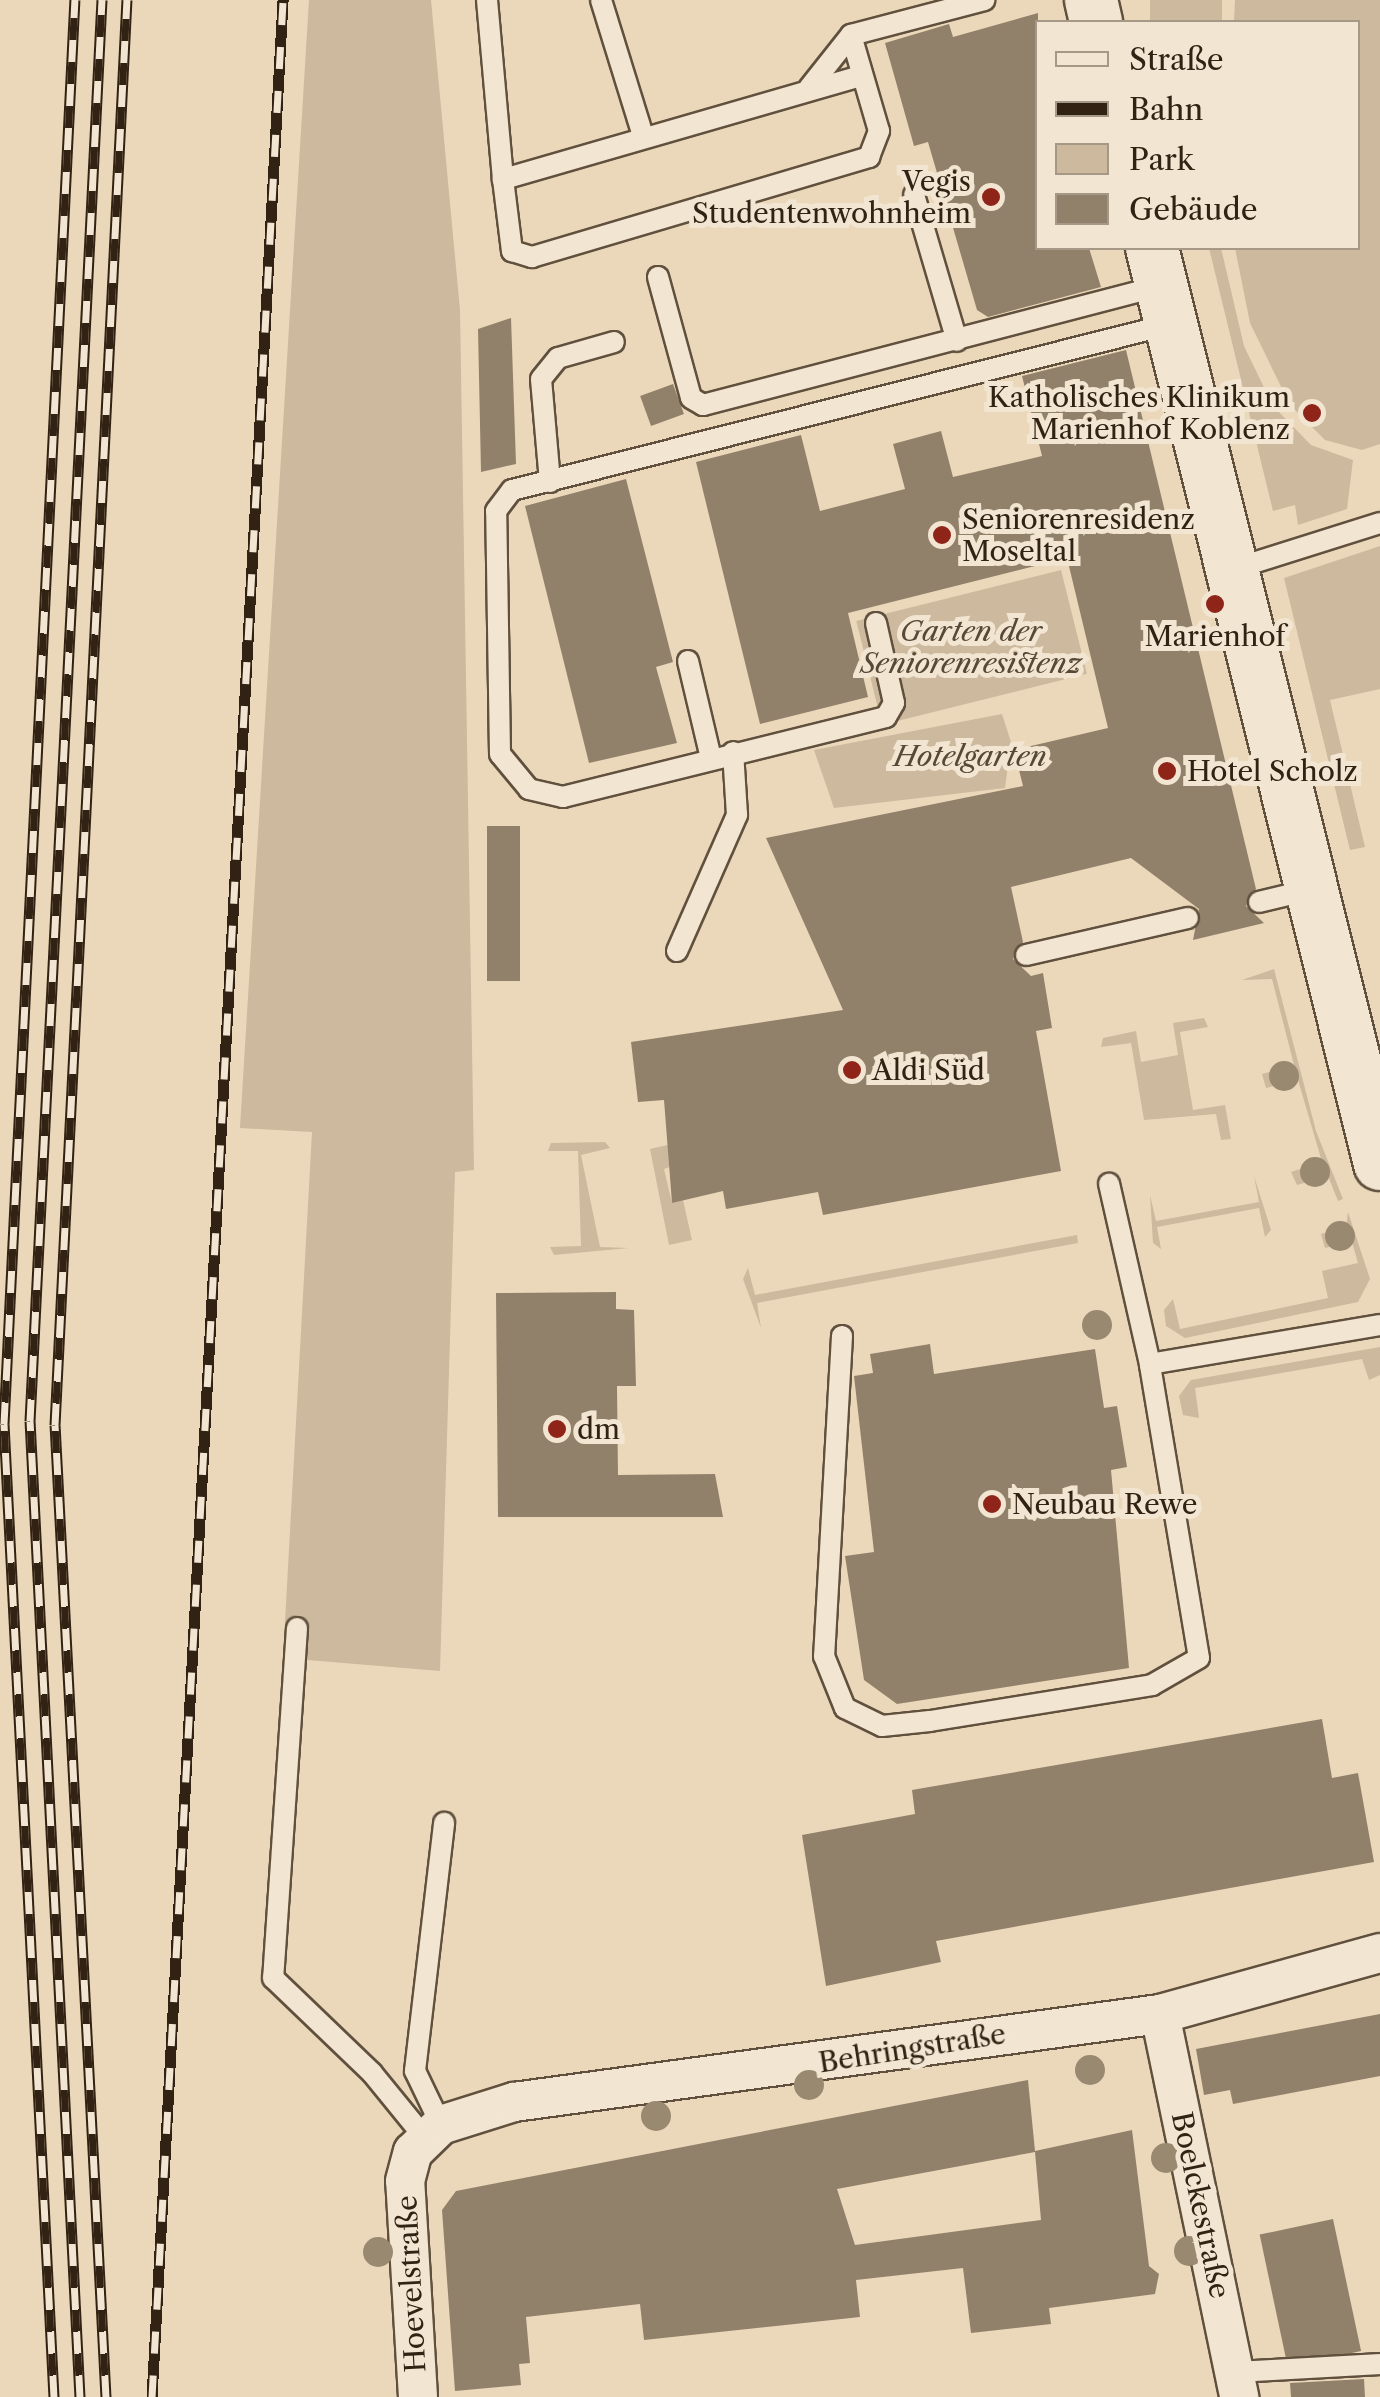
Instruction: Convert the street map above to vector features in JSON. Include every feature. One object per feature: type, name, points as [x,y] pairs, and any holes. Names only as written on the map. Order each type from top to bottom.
[{"type":"street","points":[[1163,291],[1310,889],[1369,1082],[1380,1164]]},
{"type":"street","name":"Behringstraße","points":[[433,2132],[514,2102],[1160,2014],[1380,1954]]},
{"type":"street","name":"Boelckestraße","points":[[1160,2014],[1238,2385]]},
{"type":"street","name":"Hoevelstraße","points":[[418,2397],[404,2223],[405,2180],[433,2132]]},
{"type":"lane","points":[[487,0],[508,242],[532,257],[869,157],[879,132],[851,34]]},
{"type":"lane","points":[[601,0],[643,136]]},
{"type":"lane","points":[[809,88],[851,34],[984,0]]},
{"type":"lane","points":[[503,179],[860,71]]},
{"type":"lane","points":[[914,195],[957,341]]},
{"type":"lane","points":[[658,277],[690,398],[703,405],[1163,291]]},
{"type":"lane","points":[[876,623],[894,703],[886,717],[564,797],[529,789],[507,768],[496,511],[512,490],[550,482],[1163,291]]},
{"type":"lane","points":[[550,482],[541,379],[558,358],[614,342]]},
{"type":"lane","points":[[1233,569],[1380,522]]},
{"type":"lane","points":[[688,661],[711,758]]},
{"type":"lane","points":[[677,951],[737,816],[734,752]]},
{"type":"lane","points":[[1259,902],[1310,889]]},
{"type":"lane","points":[[1026,955],[1188,918]]},
{"type":"lane","points":[[842,1336],[824,1656],[845,1708],[882,1726],[1152,1685],[1200,1658],[1150,1364],[1109,1184]]},
{"type":"lane","points":[[1150,1364],[1380,1325]]},
{"type":"lane","points":[[298,1628],[273,1978],[433,2132]]},
{"type":"lane","points":[[433,2132],[416,2071],[444,1823]]},
{"type":"lane","points":[[1238,2385],[1380,2364]]},
{"type":"green space","points":[[309,0],[431,0],[460,310],[474,1170],[455,1172],[440,1671],[283,1658],[312,1132],[240,1128]]},
{"type":"green space","points":[[1150,0],[1222,0],[1222,20],[1150,20]]},
{"type":"green space","points":[[1235,0],[1380,0],[1380,444],[1362,450],[1325,440],[1290,405],[1250,323],[1235,250],[1360,250],[1360,20],[1234,20]]},
{"type":"green space","points":[[1209,250],[1221,250],[1244,346],[1273,406],[1311,445],[1353,460],[1347,509],[1298,525],[1295,505],[1273,511]]},
{"type":"green space","points":[[1380,546],[1380,689],[1330,700],[1365,847],[1350,850],[1284,578]]},
{"type":"green space","name":"Garten der Seniorenresistenz","points":[[1061,570],[1087,674],[882,725],[856,621]]},
{"type":"green space","name":"Hotelgarten","points":[[1002,714],[1011,742],[1005,788],[834,808],[814,750]]},
{"type":"green space","points":[[1274,969],[1316,1131],[1343,1199],[1338,1201],[1328,1176],[1297,1185],[1291,1172],[1322,1162],[1298,1080],[1266,1088],[1262,1074],[1294,1065],[1272,979],[1242,980]]},
{"type":"green space","points":[[1204,1018],[1208,1027],[1180,1032],[1193,1110],[1225,1105],[1231,1139],[1221,1140],[1216,1114],[1144,1120],[1131,1043],[1101,1047],[1103,1038],[1136,1031],[1141,1062],[1178,1055],[1173,1023]]},
{"type":"green space","points":[[605,1142],[610,1148],[581,1155],[600,1247],[629,1248],[554,1255],[550,1247],[581,1246],[578,1151],[548,1151],[551,1143]]},
{"type":"green space","points":[[672,1144],[676,1165],[664,1169],[672,1203],[683,1200],[692,1240],[669,1245],[650,1149]]},
{"type":"green space","points":[[1254,1176],[1271,1230],[1265,1237],[1259,1208],[1157,1227],[1161,1249],[1153,1243],[1150,1195],[1156,1221],[1259,1202]]},
{"type":"green space","points":[[1348,1212],[1370,1279],[1358,1302],[1185,1338],[1166,1326],[1164,1310],[1173,1299],[1180,1329],[1328,1298],[1322,1271],[1358,1263],[1352,1242],[1325,1248],[1321,1234],[1346,1227]]},
{"type":"green space","points":[[1077,1235],[1078,1243],[757,1303],[761,1328],[743,1279],[748,1268],[755,1295]]},
{"type":"green space","points":[[1380,1347],[1380,1375],[1369,1380],[1362,1359],[1195,1388],[1199,1418],[1183,1415],[1179,1396],[1191,1380]]},
{"type":"building","name":"Vegis Studentenwohnheim","points":[[1038,13],[1035,250],[1090,250],[1101,287],[988,317],[977,310],[928,142],[914,146],[885,43],[949,24],[953,37]]},
{"type":"building","points":[[511,318],[516,464],[481,472],[478,329]]},
{"type":"building","points":[[1126,350],[1256,889],[1246,906],[1264,923],[1193,940],[1199,909],[1131,858],[1011,887],[1023,942],[1013,959],[1031,976],[1043,973],[1052,1028],[1036,1031],[1061,1171],[823,1215],[818,1192],[726,1209],[723,1191],[672,1203],[664,1100],[638,1102],[631,1042],[843,1010],[766,838],[1023,786],[1014,750],[1108,728],[1067,558],[848,613],[868,697],[760,724],[696,462],[801,435],[820,511],[905,489],[893,444],[941,431],[953,477],[1042,456],[1022,376]]},
{"type":"building","points":[[673,384],[684,414],[651,426],[640,396]]},
{"type":"building","points":[[626,479],[673,662],[656,667],[677,743],[589,763],[525,506]]},
{"type":"building","points":[[487,826],[520,826],[520,981],[487,981]]},
{"type":"building","name":"dm","points":[[616,1292],[616,1309],[634,1310],[636,1386],[617,1386],[618,1475],[715,1474],[723,1517],[498,1517],[496,1293]]},
{"type":"building","name":"Neubau Rewe","points":[[930,1344],[934,1374],[1095,1349],[1104,1408],[1117,1406],[1127,1467],[1111,1470],[1129,1668],[897,1704],[864,1680],[845,1556],[874,1552],[854,1376],[873,1373],[870,1354]]},
{"type":"building","points":[[1322,1719],[1332,1778],[1358,1773],[1374,1862],[936,1941],[941,1962],[826,1986],[802,1835],[915,1814],[912,1790]]},
{"type":"building","points":[[1380,2014],[1380,2076],[1233,2104],[1230,2090],[1204,2095],[1196,2049]]},
{"type":"building","points":[[1028,2080],[1035,2151],[1132,2130],[1149,2266],[1159,2274],[1155,2294],[1049,2308],[1051,2324],[971,2333],[963,2268],[856,2280],[860,2317],[644,2340],[640,2304],[526,2317],[530,2363],[519,2364],[521,2385],[455,2391],[442,2210],[456,2191]],"holes":[[[1035,2152],[1041,2220],[855,2245],[837,2189]]]},
{"type":"building","points":[[1333,2219],[1361,2351],[1288,2367],[1260,2235]]},
{"type":"building","points":[[1364,2379],[1365,2397],[1291,2397],[1290,2383]]},
{"type":"railway","points":[[54,2397],[4,1424],[75,0]]},
{"type":"railway","points":[[80,2397],[30,1421],[102,0]]},
{"type":"railway","points":[[106,2397],[55,1425],[127,0]]},
{"type":"railway","points":[[152,2397],[283,0]]},
{"type":"place","name":"Vegis Studentenwohnheim","points":[[991,197]]},
{"type":"place","name":"Katholisches Klinikum Marienhof Koblenz","points":[[1312,413]]},
{"type":"place","name":"Seniorenresidenz Moseltal","points":[[942,535]]},
{"type":"place","name":"Marienhof","points":[[1215,604]]},
{"type":"place","name":"Hotel Scholz","points":[[1167,771]]},
{"type":"place","name":"Aldi Süd","points":[[852,1070]]},
{"type":"place","name":"dm","points":[[557,1429]]},
{"type":"place","name":"Neubau Rewe","points":[[992,1504]]}]
